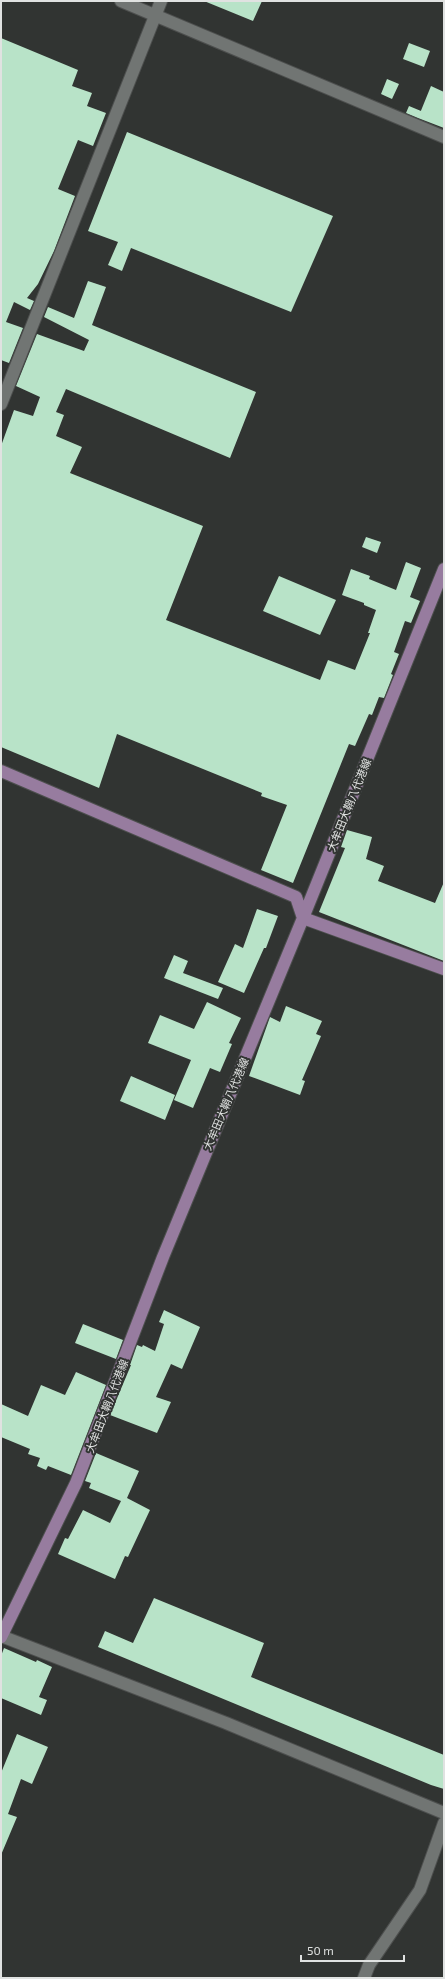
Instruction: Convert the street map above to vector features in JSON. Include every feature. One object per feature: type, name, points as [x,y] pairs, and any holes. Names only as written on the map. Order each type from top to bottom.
[{"type":"main road","name":"大牟田大鞘八代港線","points":[[1,1636],[76,1483],[163,1257],[303,918],[444,569]]},
{"type":"main road","points":[[1,771],[296,897],[303,918],[444,969]]},
{"type":"street","points":[[121,1],[444,137]]},
{"type":"street","points":[[1,404],[161,1]]},
{"type":"street","points":[[1,1636],[226,1723],[444,1813]]},
{"type":"street","points":[[364,1978],[369,1965],[420,1890],[444,1823]]},
{"type":"building","points":[[204,1],[262,1],[253,21]]},
{"type":"building","points":[[1,38],[78,70],[72,86],[92,93],[87,106],[106,113],[93,146],[78,140],[58,189],[75,196],[54,251],[38,284],[27,298],[34,301],[30,310],[14,302],[6,322],[23,328],[9,363],[1,360]]},
{"type":"building","points":[[409,43],[430,51],[424,67],[403,59]]},
{"type":"building","points":[[387,79],[399,84],[392,99],[381,94]]},
{"type":"building","points":[[431,86],[444,92],[444,128],[418,118]]},
{"type":"building","points":[[409,106],[421,111],[418,118],[406,113]]},
{"type":"building","points":[[127,132],[333,216],[291,312],[131,248],[122,271],[108,265],[118,242],[88,231]]},
{"type":"building","points":[[88,281],[106,287],[92,325],[256,392],[230,458],[66,389],[56,412],[64,415],[56,436],[82,447],[70,473],[203,526],[166,620],[320,680],[328,660],[355,670],[370,633],[368,633],[376,610],[364,605],[364,603],[342,595],[351,569],[370,576],[369,579],[396,590],[406,562],[421,568],[410,597],[420,601],[411,623],[405,621],[394,652],[399,654],[384,698],[379,697],[372,715],[369,714],[355,746],[349,744],[293,883],[261,870],[287,805],[261,796],[262,793],[117,734],[99,788],[1,747],[1,446],[14,410],[33,416],[40,397],[16,386],[37,334],[84,351],[89,340],[44,317],[48,307],[74,318]]},
{"type":"building","points":[[366,537],[381,542],[377,553],[362,547]]},
{"type":"building","points":[[279,576],[336,600],[320,635],[263,611]]},
{"type":"building","points":[[347,830],[372,837],[366,859],[384,866],[378,881],[435,903],[444,882],[444,961],[319,912],[345,848],[341,847]]},
{"type":"building","points":[[257,909],[278,916],[266,948],[264,948],[244,993],[218,982],[235,944],[243,948]]},
{"type":"building","points":[[174,955],[188,961],[183,973],[223,988],[218,999],[164,978]]},
{"type":"building","points":[[207,1002],[241,1018],[229,1043],[232,1044],[220,1072],[210,1068],[193,1108],[174,1100],[191,1060],[148,1043],[160,1015],[194,1029]]},
{"type":"building","points":[[286,1006],[322,1021],[316,1034],[321,1036],[302,1080],[305,1081],[300,1095],[249,1076],[270,1017],[280,1022]]},
{"type":"building","points":[[131,1076],[175,1095],[165,1120],[120,1101]]},
{"type":"building","points":[[164,1310],[200,1327],[182,1369],[171,1364],[156,1397],[171,1402],[157,1433],[110,1415],[131,1365],[137,1345],[142,1347],[143,1345],[155,1351],[164,1324],[159,1322]]},
{"type":"building","points":[[83,1324],[123,1340],[116,1359],[75,1343]]},
{"type":"building","points":[[76,1372],[106,1385],[71,1475],[48,1466],[46,1470],[37,1466],[40,1458],[28,1454],[30,1449],[1,1437],[1,1404],[28,1416],[41,1385],[65,1395]]},
{"type":"building","points":[[96,1453],[139,1471],[127,1498],[150,1510],[128,1557],[125,1556],[115,1579],[58,1554],[65,1538],[68,1539],[83,1510],[110,1523],[121,1501],[89,1488],[91,1483],[85,1481]]},
{"type":"building","points":[[154,1598],[264,1643],[251,1677],[444,1755],[444,1789],[431,1785],[98,1647],[105,1631],[133,1643]]},
{"type":"building","points":[[4,1648],[36,1662],[37,1660],[52,1667],[39,1697],[47,1700],[41,1715],[1,1698],[1,1656]]},
{"type":"building","points":[[17,1734],[48,1747],[32,1784],[21,1779],[8,1814],[17,1817],[1,1855],[1,1773]]}]
